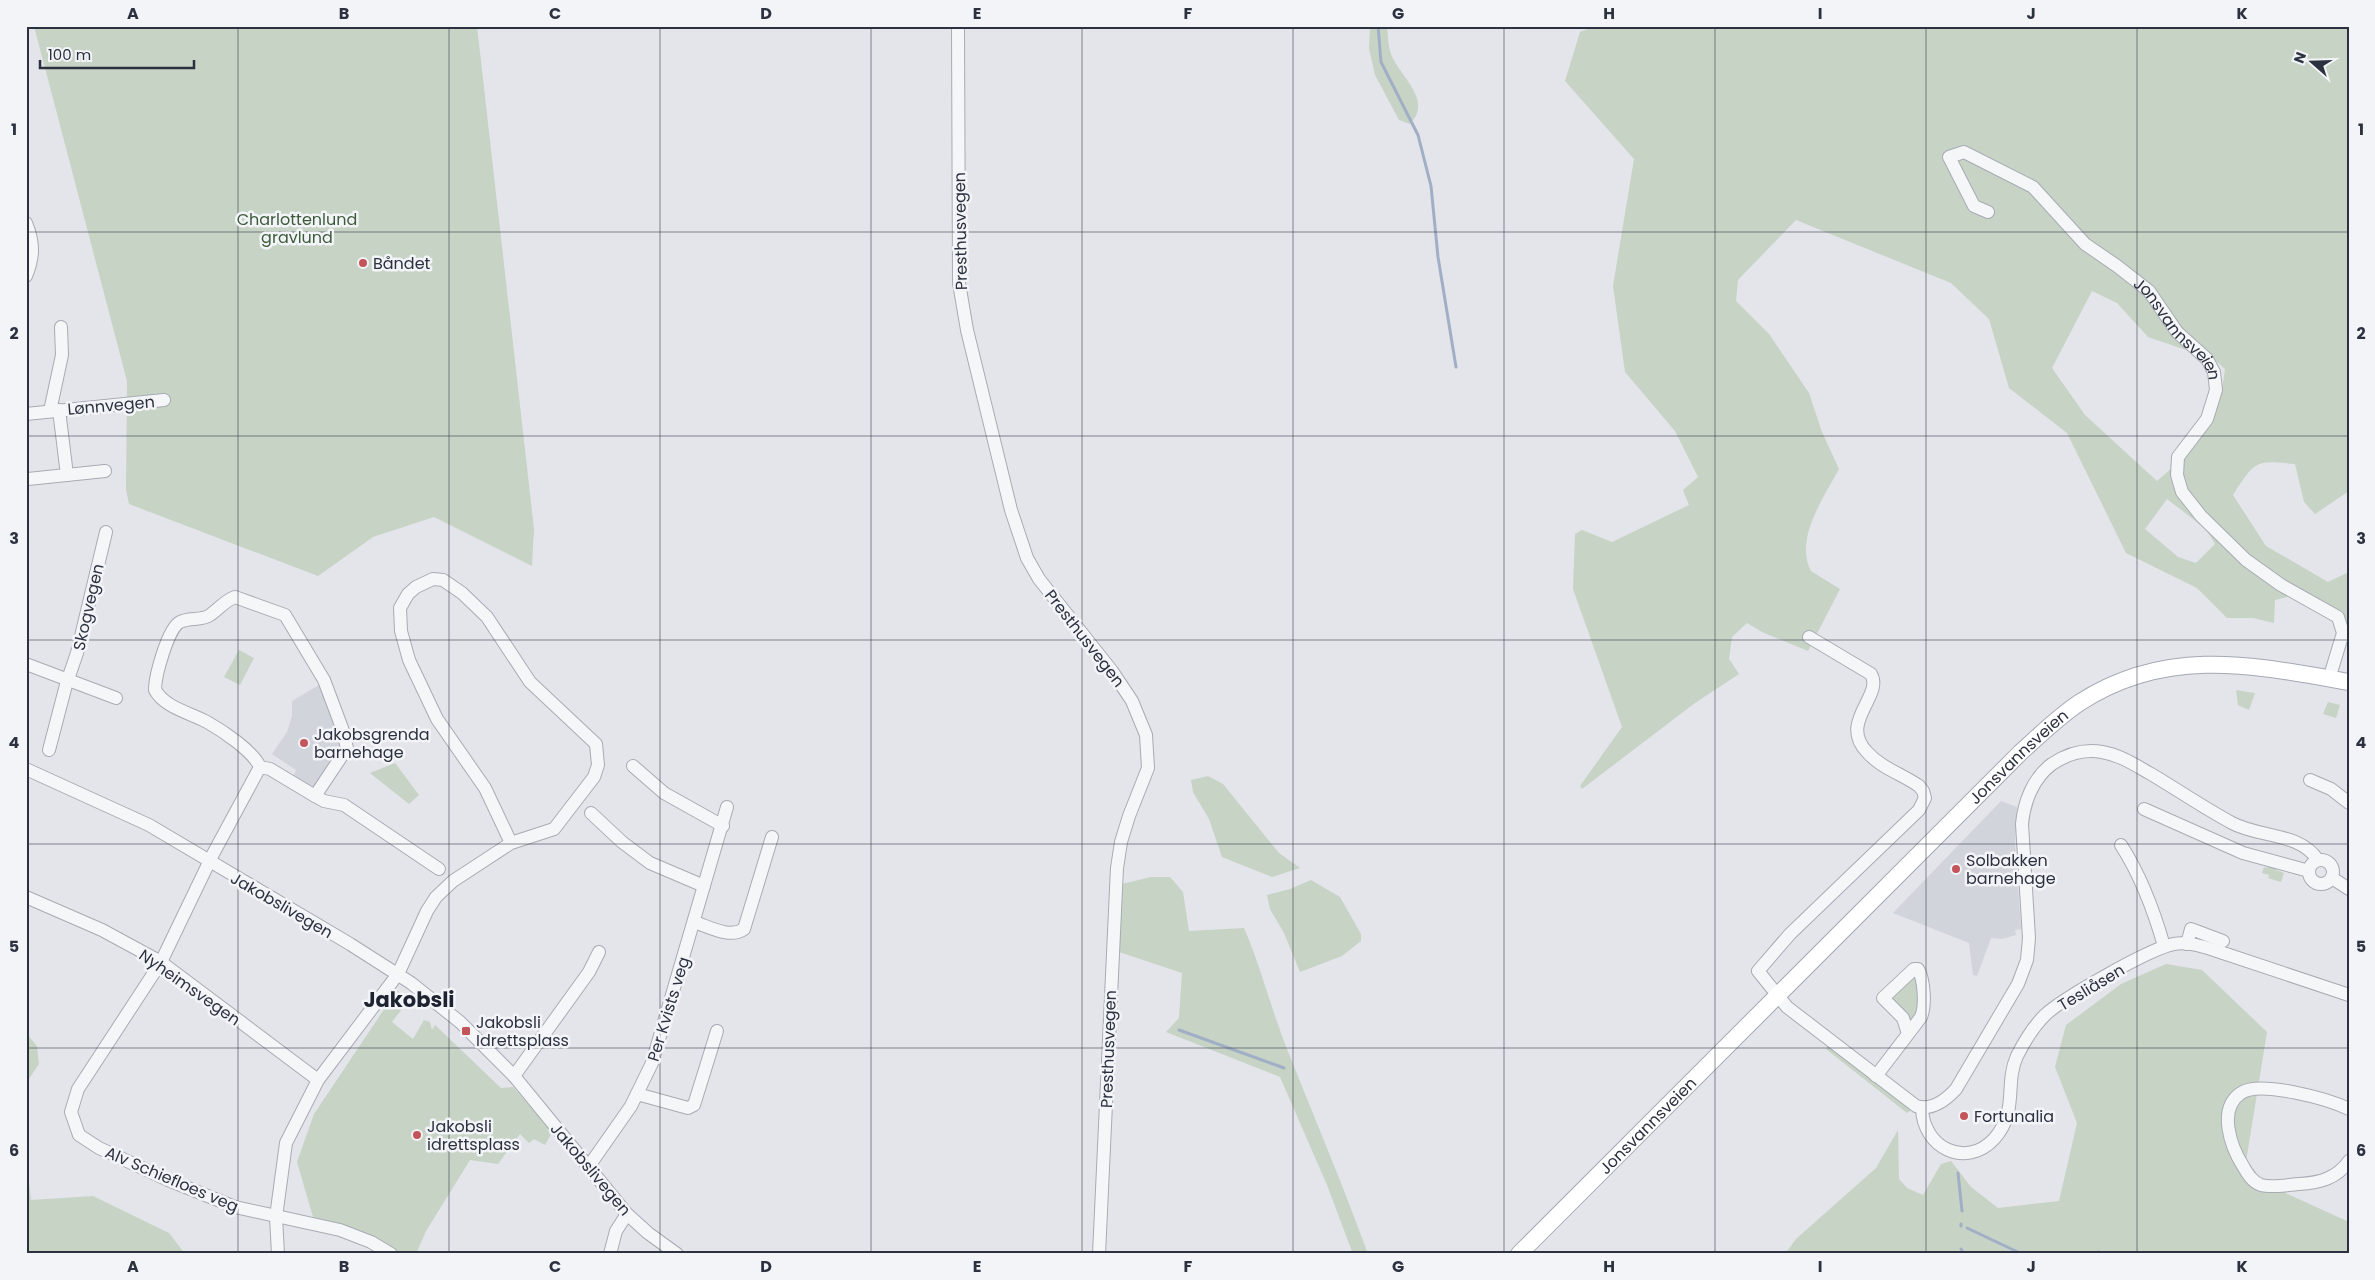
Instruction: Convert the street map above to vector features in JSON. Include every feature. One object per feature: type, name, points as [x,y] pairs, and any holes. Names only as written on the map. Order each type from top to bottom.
[{"type":"main road","name":"Jonsvannsveien","points":[[1519,1254],[2021,752],[2064,714],[2094,694],[2137,675],[2168,667],[2191,664],[2240,665],[2349,682]]},
{"type":"street","name":"Presthusvegen","points":[[958,26],[959,284],[967,330],[1010,510],[1027,558],[1039,579],[1112,671],[1132,701],[1146,735],[1148,751],[1148,768],[1128,816],[1117,868],[1099,1254]]},
{"type":"street","name":"Jonsvannsveien","points":[[1988,212],[1974,206],[1949,157],[1964,152],[2033,187],[2085,244],[2149,291],[2177,332],[2207,359],[2214,372],[2216,390],[2207,419],[2178,457],[2177,475],[2182,492],[2201,516],[2246,560],[2281,585],[2338,617],[2343,633],[2329,679]]},
{"type":"street","points":[[26,223],[31,236],[33,251],[26,276]]},
{"type":"street","name":"Lønnvegen","points":[[61,327],[62,355],[54,410],[67,475]]},
{"type":"street","name":"Lønnvegen","points":[[26,414],[164,400]]},
{"type":"street","points":[[28,479],[105,471]]},
{"type":"street","name":"Skogvegen","points":[[49,750],[67,681],[77,653],[106,532]]},
{"type":"street","points":[[278,1254],[276,1217],[286,1143],[318,1080],[398,974],[426,910],[436,896],[453,881],[511,843],[554,829],[594,778],[598,766],[596,744],[530,682],[481,611],[462,593],[443,580],[433,579],[416,586],[408,594],[400,608],[400,631],[409,660],[437,719],[486,788],[511,843]]},
{"type":"street","points":[[315,796],[347,748],[342,728],[324,680],[285,615],[235,596],[225,601],[209,617],[181,621],[173,628],[159,667],[155,690],[158,694],[179,710],[206,722],[228,736],[257,761],[260,767],[270,769],[315,796],[344,804],[439,869]]},
{"type":"street","points":[[1809,637],[1871,674],[1873,687],[1858,722],[1859,740],[1870,756],[1919,786],[1923,790],[1925,798],[1919,810],[1763,963],[1758,971],[1787,1007],[1910,1103],[1922,1108],[1940,1103],[1956,1089],[2023,972],[2029,938],[2023,814],[2026,803],[2038,780],[2059,760],[2074,753],[2090,751],[2121,757],[2233,823],[2263,834],[2300,843],[2310,849],[2318,860]]},
{"type":"street","points":[[26,664],[116,698]]},
{"type":"street","points":[[633,766],[664,793],[723,826]]},
{"type":"street","name":"Alv Schiefloes veg","points":[[260,767],[209,862],[161,962],[78,1089],[71,1112],[79,1134],[123,1160],[202,1195],[235,1207],[340,1230],[371,1242],[391,1254]]},
{"type":"street","name":"Jakobslivegen","points":[[26,769],[136,818],[398,974],[460,1022],[514,1076],[627,1214],[648,1233],[677,1254]]},
{"type":"street","points":[[2310,780],[2331,789],[2349,803]]},
{"type":"street","name":"Per Kvists veg","points":[[589,1166],[637,1094],[660,1041],[728,807]]},
{"type":"street","points":[[2144,809],[2243,853],[2308,870]]},
{"type":"street","points":[[591,813],[622,842],[650,863],[704,886]]},
{"type":"street","points":[[694,922],[731,934],[738,933],[744,929],[772,837]]},
{"type":"street","points":[[2120,845],[2133,863],[2156,917],[2164,946]]},
{"type":"street","points":[[2318,860],[2326,860],[2332,866],[2332,878],[2326,883],[2317,884],[2311,879],[2308,870],[2311,864],[2318,860]]},
{"type":"street","points":[[2332,878],[2349,890]]},
{"type":"street","name":"Nyheimsvegen","points":[[26,897],[102,930],[161,962],[318,1080]]},
{"type":"street","points":[[2187,944],[2191,929],[2223,941]]},
{"type":"street","name":"Tesliåsen","points":[[1922,1108],[1925,1128],[1930,1136],[1945,1149],[1962,1153],[1973,1152],[1993,1140],[2008,1117],[2017,1056],[2029,1036],[2045,1016],[2066,999],[2164,946],[2187,944],[2235,956],[2349,994]]},
{"type":"street","points":[[514,1076],[589,972],[599,952]]},
{"type":"street","points":[[1876,1076],[1908,1034],[1923,1011],[1918,969],[1914,968],[1883,998],[1903,1018],[1908,1034]]},
{"type":"street","points":[[637,1094],[688,1108],[694,1105],[717,1031]]},
{"type":"street","points":[[2349,1108],[2283,1091],[2251,1088],[2240,1093],[2231,1104],[2228,1131],[2234,1153],[2251,1178],[2261,1185],[2318,1182],[2337,1175],[2349,1161]]},
{"type":"street","points":[[610,1254],[616,1231],[627,1214]]},
{"type":"shaded area","points":[[319,685],[341,739],[340,749],[316,785],[312,786],[293,777],[296,770],[272,754],[287,732],[292,716],[292,701]]},
{"type":"shaded area","points":[[2001,801],[2017,807],[2015,843],[2021,929],[2015,930],[2016,935],[2002,939],[1991,938],[1977,976],[1973,975],[1969,943],[1893,913]]},
{"type":"green space","name":"Charlottenlund gravlund","points":[[34,26],[477,26],[534,529],[532,566],[434,517],[373,537],[318,576],[129,504],[126,489],[127,381]]},
{"type":"green space","points":[[1370,26],[1387,26],[1391,54],[1417,97],[1416,115],[1410,124],[1399,120],[1375,75],[1369,48]]},
{"type":"green space","points":[[1595,26],[2349,26],[2349,491],[2315,514],[2304,502],[2295,464],[2272,462],[2257,465],[2252,469],[2233,495],[2266,546],[2328,582],[2349,572],[2349,623],[2304,593],[2275,600],[2274,623],[2253,618],[2227,618],[2197,588],[2126,553],[2067,433],[2009,388],[1989,319],[1951,283],[1796,220],[1738,280],[1736,301],[1769,334],[1809,393],[1822,432],[1839,469],[1813,519],[1808,532],[1806,546],[1807,559],[1811,571],[1840,589],[1808,651],[1762,632],[1747,623],[1732,637],[1729,659],[1739,674],[1695,703],[1582,789],[1580,786],[1622,727],[1573,589],[1575,534],[1582,530],[1612,542],[1689,505],[1683,490],[1698,477],[1675,431],[1625,372],[1613,286],[1634,159],[1565,81],[1580,32]],"holes":[[[2092,291],[2117,303],[2148,337],[2210,356],[2225,369],[2222,387],[2211,419],[2194,445],[2157,481],[2085,415],[2052,368]],[[2167,499],[2206,529],[2215,544],[2196,563],[2178,557],[2145,529]]]},
{"type":"green space","points":[[239,650],[254,658],[240,685],[224,677]]},
{"type":"green space","points":[[2236,690],[2255,693],[2249,710],[2238,705]]},
{"type":"green space","points":[[2328,702],[2340,705],[2336,718],[2323,714]]},
{"type":"green space","points":[[395,763],[419,795],[409,804],[370,773]]},
{"type":"green space","points":[[1208,776],[1223,784],[1279,853],[1300,868],[1272,877],[1222,857],[1209,819],[1193,792],[1191,780]]},
{"type":"green space","points":[[2269,861],[2278,863],[2276,870],[2284,873],[2281,882],[2268,878],[2269,875],[2262,873],[2264,867],[2267,868]]},
{"type":"green space","points":[[1151,877],[1170,877],[1183,892],[1189,931],[1244,928],[1281,1034],[1368,1254],[1353,1254],[1327,1185],[1280,1077],[1166,1032],[1179,1018],[1182,973],[1119,952],[1122,884]]},
{"type":"green space","points":[[1311,880],[1340,897],[1361,934],[1361,941],[1342,956],[1300,972],[1284,933],[1270,909],[1267,895],[1290,889]]},
{"type":"green space","points":[[2166,964],[2202,970],[2267,1032],[2244,1174],[2349,1222],[2349,1254],[1785,1254],[1796,1239],[1876,1168],[1898,1130],[1899,1179],[1907,1188],[1923,1195],[1941,1164],[1951,1161],[1971,1187],[1998,1208],[2059,1201],[2077,1123],[2055,1067],[2066,1025],[2121,984]]},
{"type":"green space","points":[[1913,975],[1917,977],[1919,1007],[1913,1025],[1890,999]]},
{"type":"green space","points":[[397,990],[408,1001],[392,1022],[413,1039],[424,1020],[430,1022],[432,1030],[435,1025],[501,1088],[513,1087],[552,1132],[545,1145],[534,1139],[529,1143],[520,1134],[498,1164],[470,1160],[426,1231],[416,1254],[404,1254],[353,1228],[313,1217],[297,1162],[314,1114]]},
{"type":"green space","points":[[26,1033],[37,1046],[39,1064],[26,1083]]},
{"type":"green space","points":[[1828,1045],[1910,1109],[1910,1111],[1907,1113],[1826,1049]]},
{"type":"green space","points":[[26,1160],[31,1200],[93,1196],[169,1233],[185,1254],[26,1254]]},
{"type":"waterway","points":[[1378,26],[1381,62],[1418,135],[1431,186],[1438,257],[1456,367]]},
{"type":"waterway","points":[[1179,1030],[1284,1068]]},
{"type":"waterway","points":[[1958,1173],[1962,1211]]},
{"type":"waterway","points":[[1967,1228],[2022,1254]]},
{"type":"waterway","points":[[1961,1249],[1964,1254]]},
{"type":"waterway","points":[[2091,1254],[2099,1252],[2101,1254]]},
{"type":"place","name":"Båndet","points":[[363,263]]},
{"type":"place","name":"Jakobsgrenda barnehage","points":[[304,743]]},
{"type":"place","name":"Solbakken barnehage","points":[[1956,869]]},
{"type":"place","name":"Jakobsli Idrettsplass","points":[[466,1031]]},
{"type":"place","name":"Fortunalia","points":[[1964,1116]]},
{"type":"place","name":"Jakobsli idrettsplass","points":[[417,1135]]},
{"type":"district","name":"Jakobsli","points":[[409,1000]]}]
